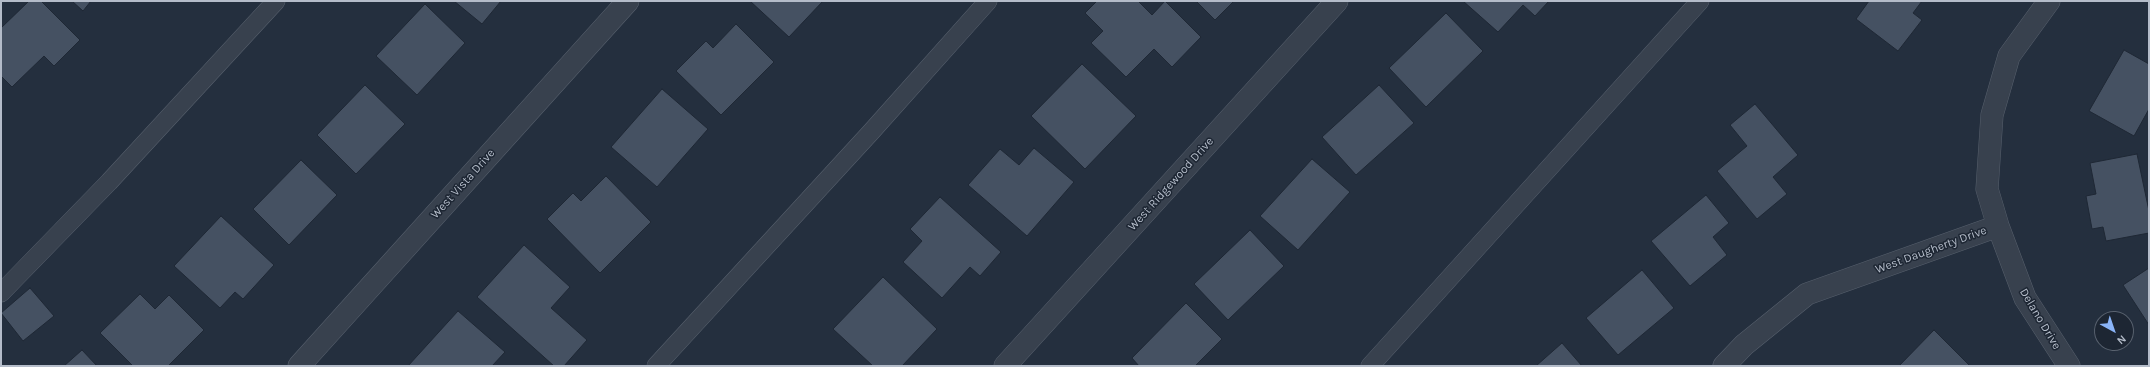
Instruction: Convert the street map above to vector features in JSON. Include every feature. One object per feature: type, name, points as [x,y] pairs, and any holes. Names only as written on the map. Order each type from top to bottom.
[{"type":"street","name":"West Vista Drive","points":[[299,366],[628,1]]},
{"type":"street","name":"West Ridgewood Drive","points":[[1005,366],[1337,1]]},
{"type":"street","name":"West Daugherty Drive","points":[[1724,366],[1744,345],[1807,294],[1998,226],[1987,189],[1992,115],[2009,56],[2049,1]]},
{"type":"street","name":"Delano Drive","points":[[1998,226],[2025,298],[2069,366]]},
{"type":"lane","points":[[1,293],[115,177],[276,1]]},
{"type":"lane","points":[[656,366],[871,132],[988,1]]},
{"type":"lane","points":[[1370,366],[1700,1]]},
{"type":"building","points":[[29,1],[41,1],[80,40],[54,66],[44,56],[12,87],[1,76],[1,28]]},
{"type":"building","points":[[72,1],[91,1],[83,11]]},
{"type":"building","points":[[454,1],[501,1],[482,24]]},
{"type":"building","points":[[750,1],[823,1],[789,37]]},
{"type":"building","points":[[1097,1],[1138,1],[1152,15],[1165,1],[1201,37],[1172,67],[1154,49],[1126,77],[1091,43],[1103,31],[1085,13]]},
{"type":"building","points":[[1196,1],[1234,1],[1215,20]]},
{"type":"building","points":[[1463,1],[1549,1],[1535,16],[1523,5],[1498,32]]},
{"type":"building","points":[[1869,1],[1922,1],[1913,13],[1922,20],[1898,51],[1856,19]]},
{"type":"building","points":[[425,4],[465,43],[417,95],[376,56]]},
{"type":"building","points":[[1446,13],[1483,51],[1426,107],[1389,68]]},
{"type":"building","points":[[736,24],[774,62],[721,115],[676,71],[706,41],[713,48]]},
{"type":"building","points":[[2124,50],[2149,64],[2149,109],[2134,136],[2089,111]]},
{"type":"building","points":[[1082,64],[1136,116],[1085,169],[1031,116]]},
{"type":"building","points":[[365,85],[405,124],[356,174],[317,135]]},
{"type":"building","points":[[1379,85],[1414,123],[1356,175],[1322,137]]},
{"type":"building","points":[[662,89],[708,129],[657,187],[611,147]]},
{"type":"building","points":[[1755,104],[1798,155],[1773,177],[1787,194],[1757,219],[1717,171],[1747,146],[1730,125]]},
{"type":"building","points":[[1034,148],[1074,182],[1027,236],[968,185],[1000,149],[1019,165]]},
{"type":"building","points":[[2137,154],[2149,211],[2149,233],[2106,241],[2103,227],[2092,229],[2086,196],[2096,194],[2090,163]]},
{"type":"building","points":[[1312,159],[1350,192],[1298,250],[1260,216]]},
{"type":"building","points":[[301,160],[337,195],[289,245],[253,209]]},
{"type":"building","points":[[606,176],[651,222],[600,273],[547,219],[573,193],[581,201]]},
{"type":"building","points":[[1706,195],[1729,223],[1713,237],[1727,255],[1690,286],[1651,241]]},
{"type":"building","points":[[940,197],[1001,252],[980,276],[970,267],[942,298],[903,262],[922,241],[910,229]]},
{"type":"building","points":[[221,216],[274,265],[243,299],[235,292],[220,308],[174,266]]},
{"type":"building","points":[[1250,230],[1284,266],[1228,320],[1194,284]]},
{"type":"building","points":[[524,245],[570,287],[551,308],[587,340],[564,366],[554,366],[477,297]]},
{"type":"building","points":[[2149,268],[2149,325],[2123,285]]},
{"type":"building","points":[[1642,270],[1674,308],[1618,355],[1586,318]]},
{"type":"building","points":[[883,277],[937,329],[902,366],[873,366],[833,329]]},
{"type":"building","points":[[30,288],[54,316],[23,341],[1,313]]},
{"type":"building","points":[[140,294],[155,309],[169,295],[204,330],[168,366],[133,366],[100,333]]},
{"type":"building","points":[[1186,303],[1222,339],[1195,366],[1139,366],[1132,358]]},
{"type":"building","points":[[458,311],[505,352],[492,366],[408,366]]},
{"type":"building","points":[[1934,330],[1970,366],[1899,366]]},
{"type":"building","points":[[1562,343],[1582,366],[1536,366]]},
{"type":"building","points":[[82,350],[97,366],[64,366]]}]
